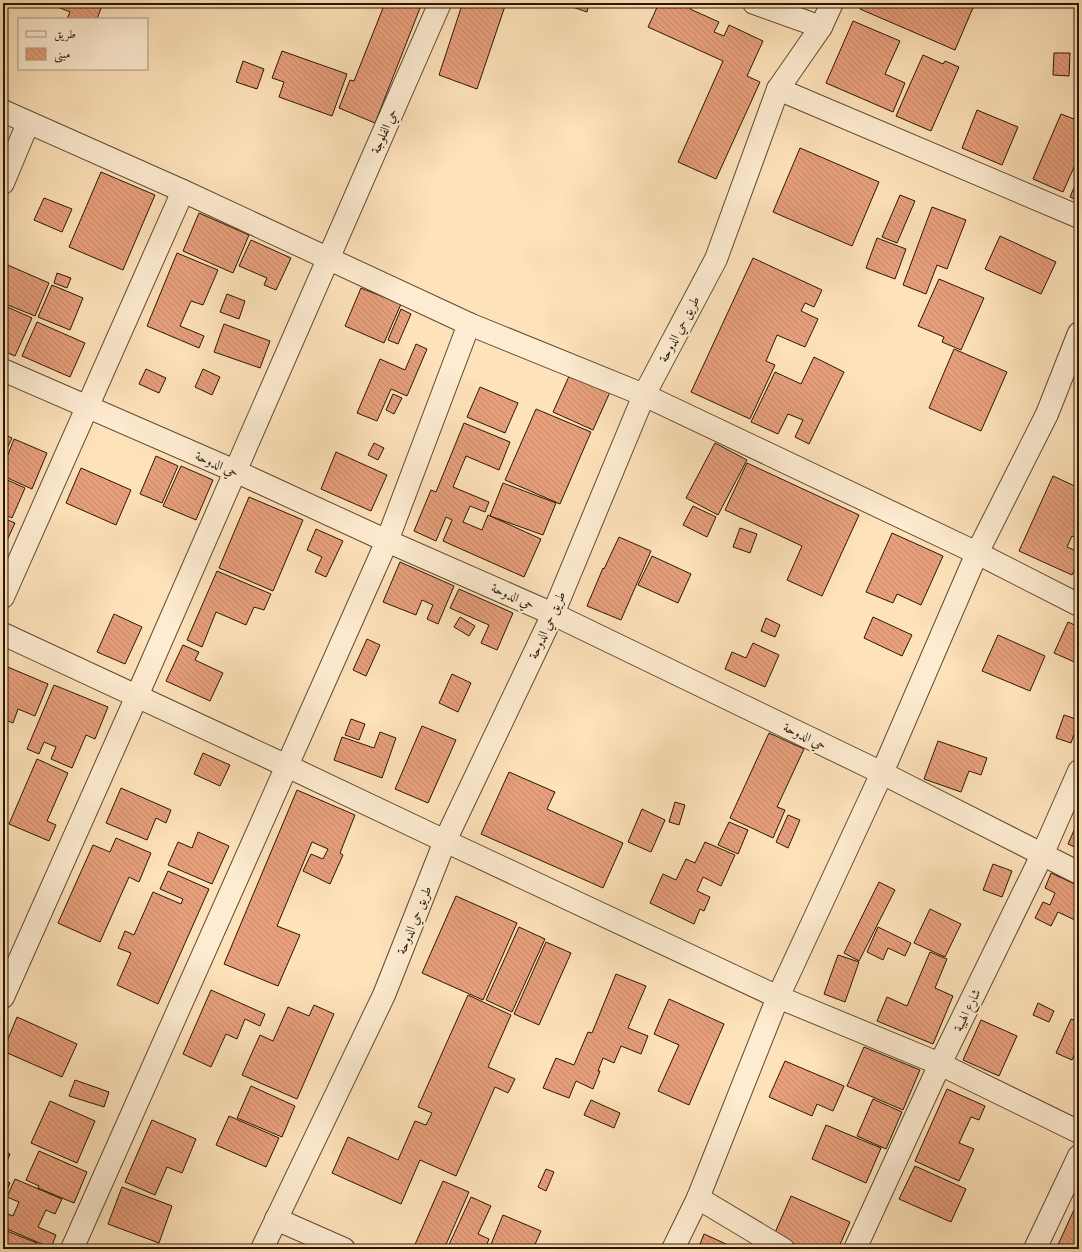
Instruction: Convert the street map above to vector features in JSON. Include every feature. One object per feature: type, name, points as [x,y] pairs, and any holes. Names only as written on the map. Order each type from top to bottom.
[{"type":"street","name":"حي الفلوجة","points":[[3,997],[440,3]]},
{"type":"street","points":[[754,3],[821,27]]},
{"type":"street","name":"طريق حي الدوحة","points":[[262,1249],[384,995],[445,841],[553,614],[644,395],[716,259],[778,90],[821,27],[832,3]]},
{"type":"street","points":[[778,90],[1079,217]]},
{"type":"street","points":[[3,111],[183,191],[469,324],[644,395],[978,553],[1079,605]]},
{"type":"street","points":[[3,183],[28,123]]},
{"type":"street","points":[[3,597],[183,191]]},
{"type":"street","points":[[72,1249],[387,540],[469,324]]},
{"type":"street","points":[[673,1249],[698,1198],[778,997],[882,773],[978,553],[1047,414],[1079,333]]},
{"type":"street","name":"حي الدوحة","points":[[3,370],[235,471],[553,614],[882,773],[1079,873]]},
{"type":"street","points":[[3,634],[778,997],[940,1064],[1079,1132]]},
{"type":"street","name":"شارع الهيبة","points":[[855,1249],[940,1064],[1042,855],[1079,771]]},
{"type":"street","points":[[1035,1249],[1079,1156]]},
{"type":"street","points":[[698,1198],[783,1249]]},
{"type":"street","points":[[276,1220],[344,1249]]},
{"type":"building","points":[[48,3],[103,3],[97,18],[67,18],[70,12]]},
{"type":"building","points":[[385,3],[422,3],[375,123],[339,108],[350,80],[354,81]]},
{"type":"building","points":[[472,3],[506,3],[477,89],[439,75],[462,5],[470,8]]},
{"type":"building","points":[[561,3],[589,3],[587,12]]},
{"type":"building","points":[[659,3],[667,3],[673,6],[674,3],[684,3],[691,6],[690,9],[719,22],[714,32],[724,36],[729,25],[763,41],[747,76],[760,82],[716,179],[678,162],[723,61],[648,27]]},
{"type":"building","points":[[862,3],[975,3],[955,50],[860,9]]},
{"type":"building","points":[[853,21],[900,41],[885,74],[905,83],[893,112],[826,83]]},
{"type":"building","points":[[282,51],[347,74],[332,116],[279,97],[284,82],[272,78]]},
{"type":"building","points":[[1054,53],[1070,53],[1069,76],[1053,75]]},
{"type":"building","points":[[923,55],[943,64],[945,61],[959,67],[931,131],[896,116]]},
{"type":"building","points":[[243,61],[264,69],[257,89],[236,82]]},
{"type":"building","points":[[977,110],[1018,127],[1002,165],[962,148]]},
{"type":"building","points":[[1061,114],[1079,121],[1079,156],[1063,192],[1033,179]]},
{"type":"building","points":[[800,148],[879,182],[852,246],[773,212]]},
{"type":"building","points":[[101,172],[155,195],[123,270],[69,247]]},
{"type":"building","points":[[1079,176],[1079,201],[1070,197]]},
{"type":"building","points":[[900,195],[915,201],[897,243],[882,237]]},
{"type":"building","points":[[44,198],[72,209],[62,232],[34,220]]},
{"type":"building","points":[[932,207],[966,220],[947,269],[937,265],[926,294],[903,285]]},
{"type":"building","points":[[199,213],[249,235],[233,273],[183,251]]},
{"type":"building","points":[[1000,236],[1056,262],[1041,294],[985,269]]},
{"type":"building","points":[[877,238],[906,249],[895,279],[866,268]]},
{"type":"building","points":[[251,240],[291,258],[276,290],[264,285],[267,278],[239,266]]},
{"type":"building","points":[[177,253],[218,270],[203,305],[191,301],[180,326],[204,336],[199,348],[147,326]]},
{"type":"building","points":[[753,258],[822,290],[814,307],[805,303],[801,311],[818,319],[805,347],[777,335],[766,361],[775,365],[750,419],[691,392]]},
{"type":"building","points":[[3,263],[49,283],[35,316],[3,303]]},
{"type":"building","points":[[57,273],[71,278],[67,288],[54,283]]},
{"type":"building","points":[[939,279],[984,298],[961,350],[942,342],[944,337],[918,326]]},
{"type":"building","points":[[52,285],[83,298],[70,330],[38,317]]},
{"type":"building","points":[[361,288],[401,304],[384,343],[345,326]]},
{"type":"building","points":[[227,294],[245,301],[239,319],[220,312]]},
{"type":"building","points":[[3,305],[32,318],[15,356],[3,351]]},
{"type":"building","points":[[401,309],[411,314],[398,344],[388,340]]},
{"type":"building","points":[[37,322],[85,343],[70,377],[22,356]]},
{"type":"building","points":[[224,324],[270,341],[260,368],[214,352]]},
{"type":"building","points":[[416,344],[427,349],[407,396],[391,389],[377,421],[357,413],[380,359],[405,370]]},
{"type":"building","points":[[954,349],[1007,372],[981,431],[929,408]]},
{"type":"building","points":[[814,357],[844,372],[809,444],[795,437],[803,420],[788,414],[778,434],[751,422],[775,372],[801,384]]},
{"type":"building","points":[[146,369],[166,378],[159,393],[139,384]]},
{"type":"building","points":[[203,369],[220,377],[212,395],[195,387]]},
{"type":"building","points":[[570,374],[610,392],[593,430],[553,412]]},
{"type":"building","points":[[480,387],[518,403],[505,433],[467,417]]},
{"type":"building","points":[[393,394],[402,398],[394,414],[386,410]]},
{"type":"building","points":[[536,409],[591,432],[560,504],[505,480]]},
{"type":"building","points":[[464,423],[510,442],[499,470],[466,456],[453,487],[489,502],[485,512],[470,506],[463,522],[482,530],[488,515],[541,539],[524,577],[443,541],[452,520],[446,517],[436,541],[414,531],[431,490],[436,492]]},
{"type":"building","points":[[3,434],[12,438],[3,457]]},
{"type":"building","points":[[14,439],[47,453],[32,489],[3,476],[3,467]]},
{"type":"building","points":[[374,443],[384,448],[378,460],[368,455]]},
{"type":"building","points":[[715,443],[747,460],[718,515],[686,498]]},
{"type":"building","points":[[336,452],[387,475],[371,511],[321,489]]},
{"type":"building","points":[[156,456],[178,466],[162,503],[140,494]]},
{"type":"building","points":[[747,463],[859,515],[822,596],[787,580],[802,546],[725,510]]},
{"type":"building","points":[[181,466],[213,480],[196,520],[163,506]]},
{"type":"building","points":[[81,468],[131,490],[116,525],[66,503]]},
{"type":"building","points":[[1053,476],[1079,488],[1079,539],[1072,536],[1067,547],[1079,552],[1079,560],[1072,575],[1019,551]]},
{"type":"building","points":[[3,478],[25,488],[12,518],[3,514]]},
{"type":"building","points":[[503,483],[556,503],[543,535],[490,516]]},
{"type":"building","points":[[249,497],[303,520],[273,591],[219,568]]},
{"type":"building","points":[[693,506],[716,517],[707,537],[683,525]]},
{"type":"building","points":[[3,518],[15,523],[3,549]]},
{"type":"building","points":[[740,528],[757,534],[750,553],[733,547]]},
{"type":"building","points":[[316,529],[343,541],[326,577],[315,572],[322,557],[307,550]]},
{"type":"building","points":[[892,533],[943,556],[921,605],[897,594],[893,603],[866,592]]},
{"type":"building","points":[[619,537],[651,551],[621,620],[587,606],[603,568],[604,569]]},
{"type":"building","points":[[652,556],[691,574],[678,603],[638,585]]},
{"type":"building","points":[[400,562],[454,586],[438,624],[427,619],[433,605],[422,600],[416,615],[383,602]]},
{"type":"building","points":[[217,571],[271,594],[264,610],[254,607],[246,625],[216,612],[202,647],[187,640]]},
{"type":"building","points":[[459,589],[513,613],[497,650],[481,643],[489,625],[450,608]]},
{"type":"building","points":[[114,614],[142,627],[125,664],[97,652]]},
{"type":"building","points":[[460,617],[475,626],[469,636],[454,627]]},
{"type":"building","points":[[873,617],[912,635],[902,656],[864,638]]},
{"type":"building","points":[[766,618],[780,625],[775,637],[761,631]]},
{"type":"building","points":[[1068,622],[1079,627],[1079,664],[1054,653]]},
{"type":"building","points":[[998,635],[1045,656],[1030,691],[982,671]]},
{"type":"building","points":[[367,639],[380,645],[366,676],[353,670]]},
{"type":"building","points":[[753,643],[779,655],[765,687],[725,669],[732,652],[746,658]]},
{"type":"building","points":[[183,645],[199,652],[195,660],[223,673],[210,701],[166,681]]},
{"type":"building","points":[[3,665],[48,684],[35,716],[18,709],[13,723],[3,719]]},
{"type":"building","points":[[452,674],[471,683],[458,712],[439,703]]},
{"type":"building","points":[[54,685],[108,707],[95,739],[86,735],[72,768],[51,759],[56,747],[44,742],[39,754],[27,749]]},
{"type":"building","points":[[1064,715],[1079,720],[1071,743],[1056,738]]},
{"type":"building","points":[[351,719],[365,724],[359,740],[345,735]]},
{"type":"building","points":[[422,726],[456,740],[428,803],[395,789]]},
{"type":"building","points":[[380,732],[396,738],[382,778],[334,760],[342,737],[374,748]]},
{"type":"building","points":[[769,733],[804,749],[777,807],[785,810],[773,838],[730,818]]},
{"type":"building","points":[[938,741],[987,758],[981,775],[969,771],[961,792],[924,779]]},
{"type":"building","points":[[203,753],[230,765],[220,786],[194,774]]},
{"type":"building","points":[[37,759],[68,773],[47,821],[56,825],[49,841],[9,824]]},
{"type":"building","points":[[509,772],[555,792],[547,809],[623,843],[603,888],[481,834]]},
{"type":"building","points":[[121,788],[171,810],[166,823],[156,818],[147,840],[106,823]]},
{"type":"building","points":[[297,790],[355,815],[340,853],[343,855],[330,884],[303,871],[311,854],[323,859],[328,849],[312,842],[277,926],[300,935],[278,986],[224,964]]},
{"type":"building","points":[[675,802],[685,805],[679,825],[669,822]]},
{"type":"building","points":[[642,809],[665,820],[651,852],[628,842]]},
{"type":"building","points":[[788,815],[800,820],[788,848],[776,842]]},
{"type":"building","points":[[1079,819],[1079,849],[1068,844]]},
{"type":"building","points":[[729,822],[748,830],[738,854],[718,845]]},
{"type":"building","points":[[198,832],[229,846],[212,884],[168,865],[178,842],[192,848]]},
{"type":"building","points":[[116,838],[151,853],[139,882],[129,877],[100,942],[58,923],[93,845],[110,852]]},
{"type":"building","points":[[705,842],[735,855],[721,886],[703,877],[697,891],[710,897],[704,911],[700,909],[694,924],[650,903],[663,874],[676,880],[686,859],[695,863]]},
{"type":"building","points":[[993,864],[1012,871],[1002,897],[983,890]]},
{"type":"building","points":[[168,871],[209,889],[158,1004],[117,985],[131,953],[118,948],[125,931],[134,935],[153,892],[181,904],[183,899],[160,889]]},
{"type":"building","points":[[1051,873],[1079,886],[1079,922],[1058,912],[1051,926],[1035,918],[1043,902],[1050,905],[1055,893],[1045,888]]},
{"type":"building","points":[[879,882],[895,890],[859,961],[844,953]]},
{"type":"building","points":[[456,896],[517,923],[483,1000],[422,973]]},
{"type":"building","points":[[930,909],[961,924],[945,957],[914,943]]},
{"type":"building","points":[[519,927],[545,939],[512,1012],[486,1000]]},
{"type":"building","points":[[878,927],[911,943],[905,956],[888,948],[883,960],[867,952]]},
{"type":"building","points":[[546,942],[571,953],[539,1025],[514,1014]]},
{"type":"building","points":[[930,952],[947,959],[935,988],[953,996],[933,1044],[877,1021],[887,997],[907,1006]]},
{"type":"building","points":[[838,955],[859,962],[845,1002],[824,994]]},
{"type":"building","points":[[616,974],[646,986],[628,1028],[648,1036],[641,1054],[621,1046],[614,1063],[603,1058],[593,1089],[576,1081],[569,1098],[543,1088],[556,1058],[574,1065],[588,1032],[592,1033]]},
{"type":"building","points":[[211,990],[265,1014],[260,1026],[245,1019],[237,1039],[226,1034],[211,1067],[183,1054]]},
{"type":"building","points":[[468,995],[511,1015],[488,1067],[515,1079],[508,1093],[495,1087],[456,1176],[420,1160],[401,1204],[332,1173],[348,1137],[398,1160],[415,1121],[426,1125],[432,1113],[418,1107]]},
{"type":"building","points":[[669,999],[724,1024],[689,1105],[658,1091],[679,1045],[654,1034]]},
{"type":"building","points":[[1038,1003],[1054,1011],[1049,1022],[1033,1015]]},
{"type":"building","points":[[314,1005],[334,1014],[297,1099],[242,1075],[260,1035],[273,1041],[288,1007],[309,1016]]},
{"type":"building","points":[[17,1017],[77,1044],[62,1077],[3,1051]]},
{"type":"building","points":[[1071,1019],[1079,1022],[1079,1045],[1072,1060],[1056,1053]]},
{"type":"building","points":[[981,1020],[1017,1036],[999,1076],[963,1060]]},
{"type":"building","points":[[864,1047],[920,1070],[903,1110],[847,1086]]},
{"type":"building","points":[[785,1061],[844,1086],[833,1111],[817,1104],[812,1116],[769,1097]]},
{"type":"building","points":[[75,1080],[109,1092],[104,1107],[69,1096]]},
{"type":"building","points":[[251,1086],[295,1106],[282,1137],[237,1118]]},
{"type":"building","points":[[947,1089],[985,1106],[979,1120],[971,1117],[959,1143],[974,1149],[959,1181],[915,1161]]},
{"type":"building","points":[[873,1099],[902,1112],[886,1149],[857,1136]]},
{"type":"building","points":[[591,1100],[620,1113],[614,1128],[584,1115]]},
{"type":"building","points":[[50,1101],[95,1121],[77,1163],[31,1143]]},
{"type":"building","points":[[229,1116],[279,1138],[266,1167],[216,1145]]},
{"type":"building","points":[[152,1120],[196,1139],[182,1173],[167,1167],[155,1195],[125,1182]]},
{"type":"building","points":[[826,1125],[881,1148],[866,1183],[812,1159]]},
{"type":"building","points":[[3,1151],[10,1154],[3,1171]]},
{"type":"building","points":[[39,1151],[87,1172],[74,1203],[38,1188],[39,1186],[26,1180]]},
{"type":"building","points":[[915,1166],[966,1189],[951,1222],[899,1199]]},
{"type":"building","points":[[546,1169],[554,1172],[546,1191],[538,1187]]},
{"type":"building","points":[[3,1179],[10,1183],[3,1200]]},
{"type":"building","points":[[15,1179],[62,1199],[55,1214],[46,1210],[38,1227],[56,1235],[51,1248],[7,1229],[5,1235],[3,1234],[3,1212],[13,1216],[19,1202],[7,1197]]},
{"type":"building","points":[[443,1181],[469,1192],[444,1249],[413,1249]]},
{"type":"building","points":[[122,1187],[172,1206],[159,1243],[108,1224]]},
{"type":"building","points":[[791,1196],[850,1222],[838,1249],[806,1249],[774,1235]]},
{"type":"building","points":[[471,1197],[491,1206],[478,1234],[489,1239],[485,1249],[447,1249]]},
{"type":"building","points":[[1079,1199],[1079,1249],[1060,1249],[1057,1247]]},
{"type":"building","points":[[503,1215],[541,1231],[533,1249],[489,1249]]},
{"type":"building","points":[[7,1231],[37,1243],[35,1249],[3,1249],[3,1242]]},
{"type":"building","points":[[704,1234],[737,1249],[698,1249]]}]
